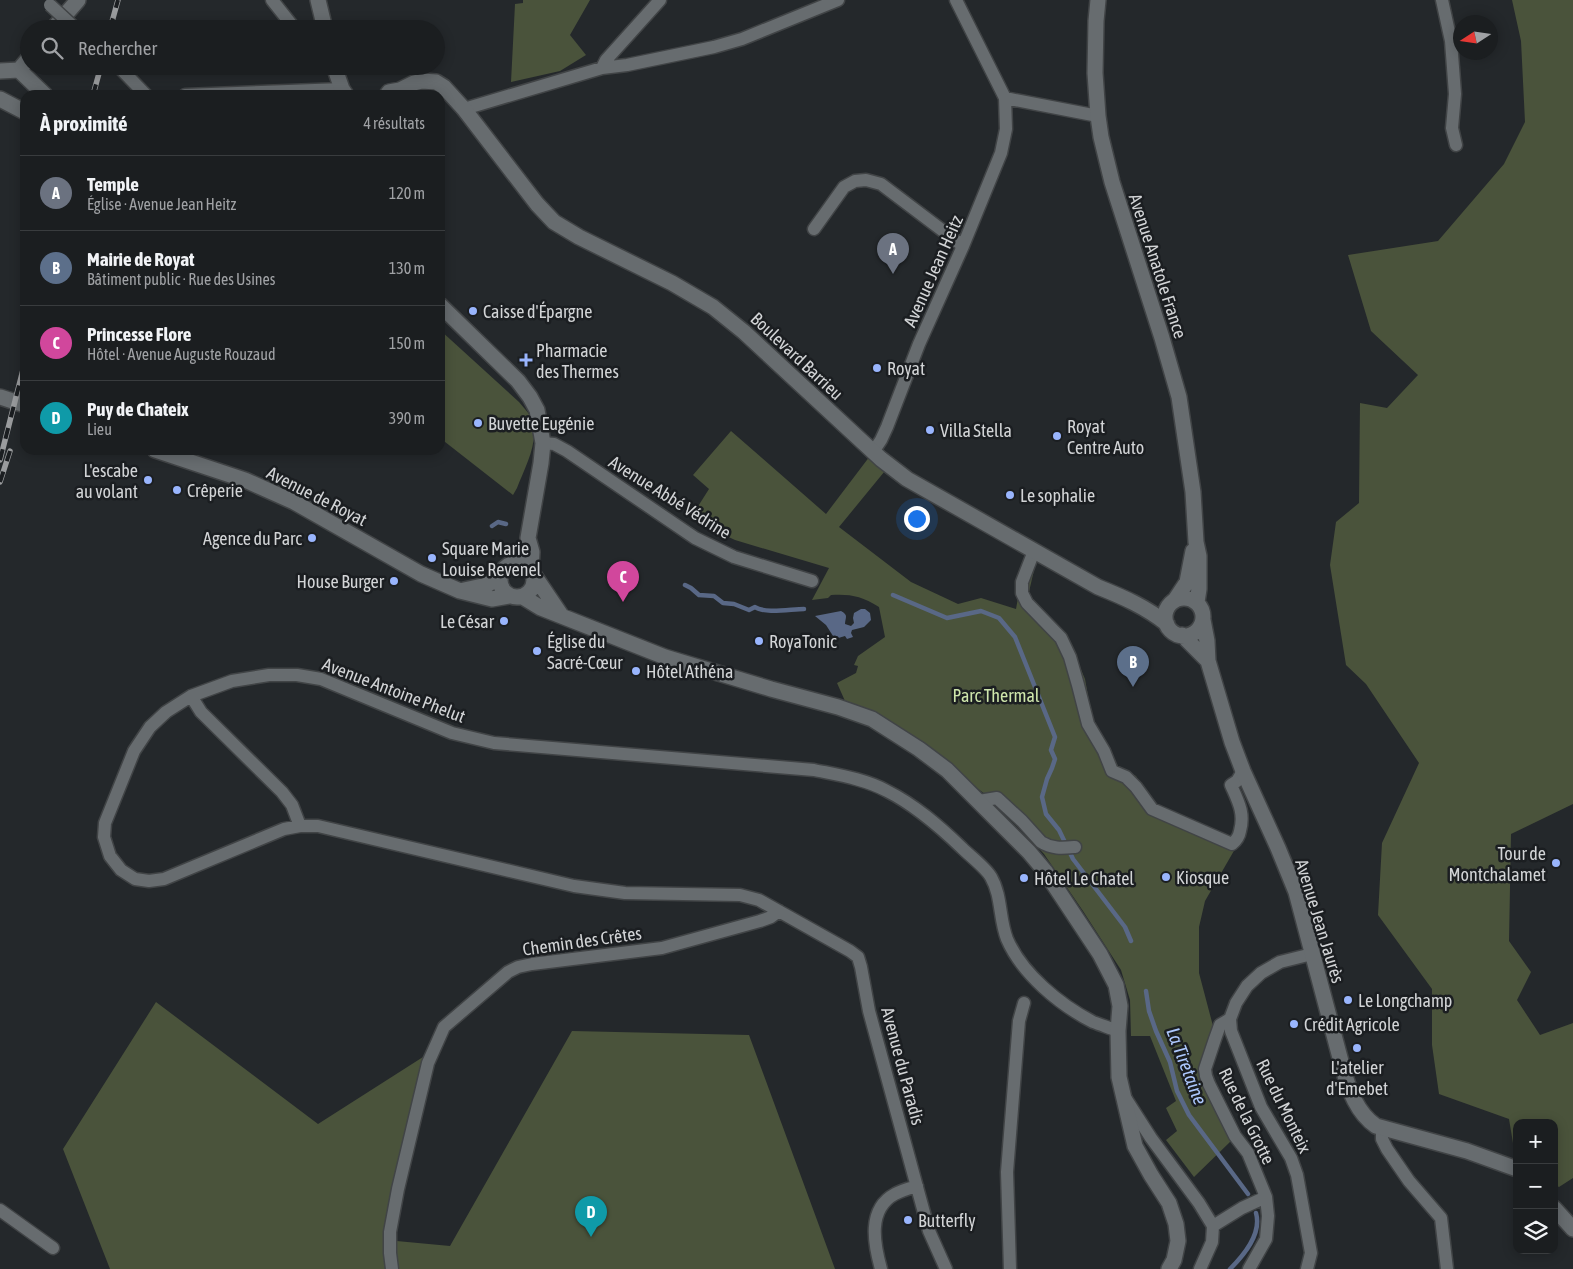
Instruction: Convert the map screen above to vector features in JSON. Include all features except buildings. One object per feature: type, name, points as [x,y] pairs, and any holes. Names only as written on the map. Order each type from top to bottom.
[{"type":"main road","points":[[61,20],[78,0]]},
{"type":"main road","points":[[318,0],[323,20]]},
{"type":"main road","name":"Avenue Anatole France","points":[[1098,0],[1095,73],[1101,137],[1112,182],[1179,397],[1193,492],[1196,542],[1200,556],[1197,602]]},
{"type":"main road","points":[[0,71],[20,65]]},
{"type":"main road","points":[[31,75],[42,90]]},
{"type":"main road","points":[[337,75],[343,90]]},
{"type":"main road","name":"Boulevard Barrieu","points":[[401,90],[422,81],[436,82],[444,86],[464,109],[529,195],[554,222],[579,237],[672,283],[713,307],[744,332],[873,452],[907,479],[1098,587],[1130,600],[1156,615],[1167,624]]},
{"type":"main road","points":[[0,99],[20,109]]},
{"type":"main road","points":[[445,310],[523,388],[537,410],[543,443],[528,538],[532,552],[535,580],[533,589],[529,593],[516,596]]},
{"type":"main road","points":[[0,397],[20,403]]},
{"type":"main road","name":"Avenue de Royat","points":[[170,455],[245,480],[280,496],[338,526],[428,578],[460,591],[492,599],[516,596]]},
{"type":"main road","points":[[460,591],[487,585],[500,576],[504,569],[511,564],[520,546],[528,538]]},
{"type":"main road","name":"Avenue Anatole France","points":[[1173,602],[1187,582],[1196,542]]},
{"type":"main road","points":[[511,564],[523,564],[533,572],[562,615]]},
{"type":"main road","points":[[500,576],[500,584],[503,591],[665,658],[838,707],[872,719],[947,770],[1034,858],[1045,871],[1100,954],[1116,985],[1120,1006],[1118,1031],[1119,1077],[1135,1146],[1169,1203],[1176,1224],[1178,1241],[1174,1260],[1169,1269]]},
{"type":"main road","points":[[1186,598],[1197,602],[1202,610],[1203,620],[1197,630],[1188,635],[1173,632],[1167,624],[1166,617],[1167,610],[1173,602],[1186,598]]},
{"type":"main road","name":"Boulevard Barrieu","points":[[1130,600],[1173,602]]},
{"type":"main road","name":"Avenue Jean Jaurès","points":[[1203,620],[1208,641],[1208,661],[1232,742],[1242,771],[1296,892],[1351,1095],[1369,1121],[1382,1129]]},
{"type":"main road","name":"Avenue Jean Jaurès","points":[[1182,635],[1208,661]]},
{"type":"main road","points":[[1382,1129],[1467,1151],[1513,1168]]},
{"type":"main road","points":[[1555,1209],[1573,1229]]},
{"type":"street","points":[[272,0],[288,20]]},
{"type":"street","points":[[602,68],[606,60],[660,0]]},
{"type":"street","points":[[464,109],[602,68],[714,47],[742,39],[838,0]]},
{"type":"street","name":"Avenue Jean Heitz","points":[[873,452],[887,427],[920,344],[964,246],[1001,153],[1006,129],[1005,98],[956,0]]},
{"type":"street","points":[[1442,0],[1451,41],[1455,94],[1452,128],[1456,145]]},
{"type":"street","points":[[48,2],[67,20]]},
{"type":"street","points":[[127,75],[141,90]]},
{"type":"street","points":[[1005,98],[1098,116]]},
{"type":"street","points":[[814,229],[844,186],[855,181],[866,180],[881,184],[964,246]]},
{"type":"street","name":"Avenue Abbé Védrine","points":[[543,443],[554,444],[567,451],[695,538],[734,557],[812,581]]},
{"type":"street","points":[[1034,551],[1022,582],[1022,594],[1027,603],[1061,638],[1070,657],[1088,724],[1104,751],[1112,771],[1126,777],[1136,787],[1152,810],[1232,844],[1237,840],[1242,823],[1241,806],[1231,785],[1237,780],[1242,771]]},
{"type":"street","name":"Avenue Antoine Phelut","points":[[779,911],[759,900],[740,895],[625,893],[574,886],[318,826],[300,826],[284,829],[164,879],[149,881],[135,879],[121,870],[110,856],[104,837],[105,823],[134,751],[150,727],[166,712],[191,696],[232,681],[269,675],[297,674],[321,679],[452,733],[494,743],[814,770],[853,779],[886,790],[909,804],[943,830],[991,877],[1000,901],[1003,925],[1008,940],[1021,963],[1035,980],[1065,1004],[1094,1022],[1118,1031]]},
{"type":"street","points":[[191,696],[201,712],[282,792],[292,805],[300,826]]},
{"type":"street","points":[[978,801],[997,798],[1047,846],[1075,848]]},
{"type":"street","name":"Avenue du Paradis","points":[[779,911],[858,957],[869,1011],[929,1231],[946,1269]]},
{"type":"street","name":"Chemin des Crêtes","points":[[392,1269],[390,1232],[398,1189],[428,1063],[444,1027],[508,972],[518,967],[662,948],[760,921],[771,917],[779,911]]},
{"type":"street","name":"Rue de la Grotte","points":[[1249,1269],[1266,1239],[1268,1216],[1261,1199],[1248,1153],[1235,1136],[1206,1076],[1205,1069],[1220,1025],[1230,1019],[1236,1003],[1247,986],[1261,973],[1280,962],[1312,954]]},
{"type":"street","points":[[1010,1269],[1007,1172],[1019,1021],[1024,1003]]},
{"type":"street","name":"Rue du Monteix","points":[[1230,1019],[1230,1031],[1261,1107],[1291,1158],[1297,1175],[1311,1252],[1308,1266]]},
{"type":"street","points":[[1122,1092],[1151,1138],[1199,1203],[1213,1226],[1212,1242],[1200,1269]]},
{"type":"street","points":[[1382,1129],[1382,1139],[1387,1148],[1409,1181],[1440,1218],[1447,1269]]},
{"type":"street","points":[[881,1269],[874,1236],[876,1218],[883,1203],[894,1194],[917,1186]]},
{"type":"street","points":[[1213,1226],[1261,1199]]},
{"type":"street","points":[[0,1210],[52,1248]]},
{"type":"green space","points":[[523,0],[590,0],[570,35],[586,55],[560,71],[511,82],[515,4],[523,3]]},
{"type":"green space","points":[[1512,0],[1573,0],[1573,804],[1511,834],[1509,941],[1531,972],[1517,1000],[1540,1035],[1573,1023],[1573,1178],[1559,1187],[1558,1119],[1513,1119],[1513,1143],[1509,1119],[1439,1094],[1432,1045],[1432,989],[1378,915],[1382,843],[1419,763],[1366,684],[1346,665],[1330,565],[1336,522],[1359,503],[1360,403],[1387,408],[1418,375],[1371,331],[1348,255],[1438,241],[1504,164],[1525,122],[1521,41]]},
{"type":"green space","points":[[445,335],[519,402],[531,417],[534,434],[531,453],[513,495],[445,442]]},
{"type":"green space","name":"Parc Thermal","points":[[731,431],[826,514],[873,452],[889,466],[839,527],[911,582],[958,604],[981,598],[1016,609],[1027,547],[1038,553],[1028,596],[1068,639],[1085,679],[1093,723],[1118,766],[1136,776],[1155,807],[1235,849],[1205,901],[1199,927],[1199,973],[1213,1026],[1199,1075],[1231,1141],[1194,1177],[1166,1140],[1177,1131],[1166,1108],[1176,1101],[1150,1036],[1131,1036],[1130,1000],[1121,970],[1044,854],[993,800],[908,737],[845,701],[837,683],[856,673],[858,666],[854,665],[858,656],[885,637],[879,607],[867,600],[850,595],[831,595],[828,598],[812,600],[829,568],[735,540],[690,519],[709,489],[693,475]]},
{"type":"green space","points":[[156,1002],[318,1124],[423,1057],[386,1240],[450,1246],[572,1031],[749,1035],[835,1269],[110,1269],[63,1149]]},
{"type":"water","points":[[865,609],[870,613],[871,620],[864,627],[852,630],[853,637],[847,639],[845,636],[835,639],[826,625],[815,616],[841,611],[846,615],[845,624],[851,626],[854,623],[854,613]]},
{"type":"waterway","name":"La Tiretaine","points":[[492,526],[498,522],[506,524]]},
{"type":"waterway","name":"La Tiretaine","points":[[685,585],[699,595],[714,596],[723,603],[734,604],[749,610],[755,607],[771,611],[804,609]]},
{"type":"waterway","name":"La Tiretaine","points":[[893,595],[947,618],[981,611],[999,618],[1015,637],[1055,737],[1051,750],[1055,759],[1042,797],[1046,814],[1059,830],[1073,859],[1125,927],[1131,941]]},
{"type":"waterway","name":"La Tiretaine","points":[[1146,991],[1149,1011],[1170,1062],[1177,1091],[1189,1115],[1248,1194]]},
{"type":"waterway","name":"La Tiretaine","points":[[1230,1269],[1246,1251],[1254,1236],[1257,1221],[1256,1213]]},
{"type":"railway","points":[[112,20],[118,0]]},
{"type":"railway","points":[[94,90],[99,75]]},
{"type":"railway","points":[[0,460],[20,382]]},
{"type":"railway","points":[[0,482],[10,451]]},
{"type":"place","name":"Temple","points":[[893,274]]},
{"type":"place","name":"Caisse d'Épargne","points":[[473,311]]},
{"type":"place","name":"Pharmacie des Thermes","points":[[526,360]]},
{"type":"place","name":"Royat","points":[[877,368]]},
{"type":"place","name":"Buvette Eugénie","points":[[478,423]]},
{"type":"place","name":"Villa Stella","points":[[930,430]]},
{"type":"place","name":"Royat Centre Auto","points":[[1057,436]]},
{"type":"place","name":"L'escabe au volant","points":[[148,480]]},
{"type":"place","name":"Crêperie","points":[[177,490]]},
{"type":"place","name":"Le sophalie","points":[[1010,495]]},
{"type":"place","name":"Agence du Parc","points":[[312,538]]},
{"type":"place","name":"Square Marie Louise Revenel","points":[[432,558]]},
{"type":"place","name":"House Burger","points":[[394,581]]},
{"type":"place","name":"Princesse Flore","points":[[623,602]]},
{"type":"place","name":"Le César","points":[[504,621]]},
{"type":"place","name":"RoyaTonic","points":[[759,641]]},
{"type":"place","name":"Église du Sacré-Cœur","points":[[537,651]]},
{"type":"place","name":"Hôtel Athéna","points":[[636,671]]},
{"type":"place","name":"Mairie de Royat","points":[[1133,687]]},
{"type":"place","name":"Tour de Montchalamet","points":[[1556,863]]},
{"type":"place","name":"Kiosque","points":[[1166,877]]},
{"type":"place","name":"Hôtel Le Chatel","points":[[1024,878]]},
{"type":"place","name":"Le Longchamp","points":[[1348,1000]]},
{"type":"place","name":"Crédit Agricole","points":[[1294,1024]]},
{"type":"place","name":"L'atelier d'Emebet","points":[[1357,1048]]},
{"type":"place","name":"Butterfly","points":[[908,1220]]},
{"type":"place","name":"Puy de Chateix","points":[[591,1237]]}]
